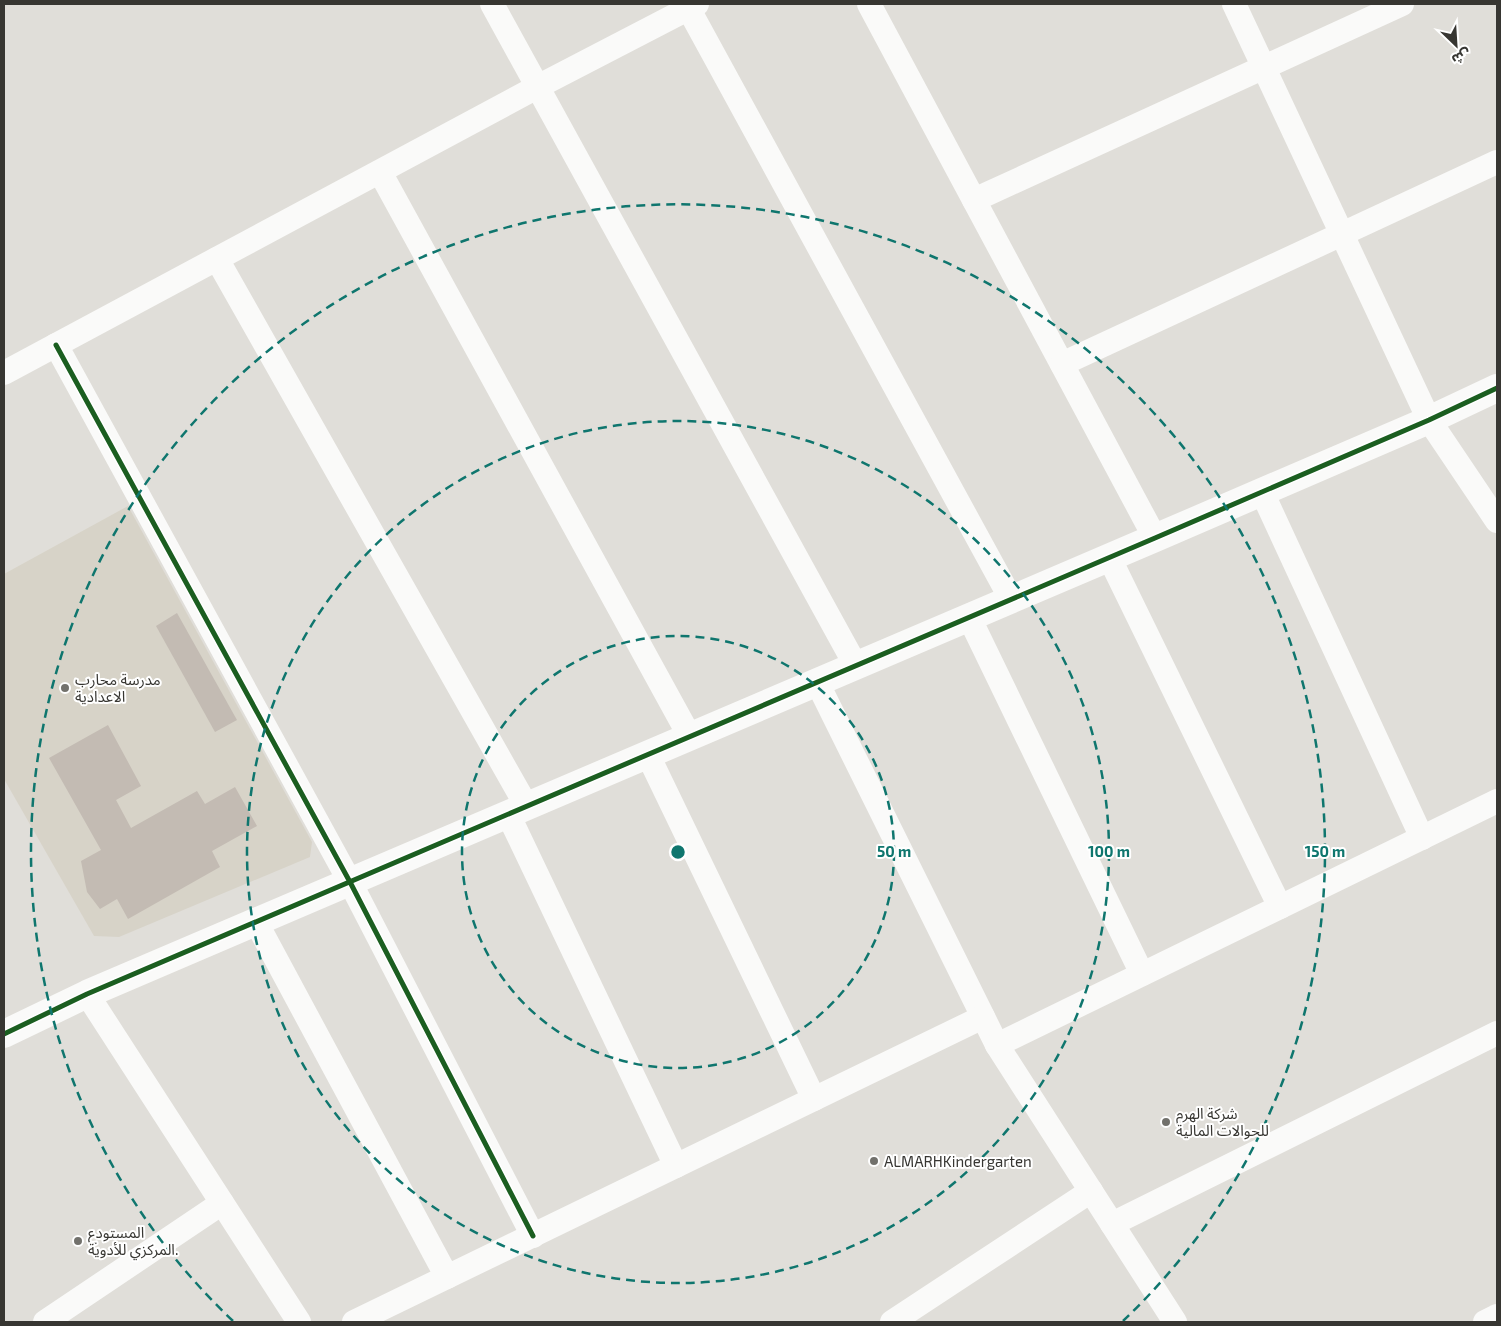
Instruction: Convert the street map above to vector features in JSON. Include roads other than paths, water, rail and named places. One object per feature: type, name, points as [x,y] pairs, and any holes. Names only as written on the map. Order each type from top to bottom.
[{"type":"street","points":[[492,4],[539,86],[856,666]]},
{"type":"street","points":[[1234,4],[1429,420],[1497,521]]},
{"type":"street","points":[[974,200],[1402,4]]},
{"type":"street","points":[[4,373],[691,5],[1011,599]]},
{"type":"street","points":[[873,5],[974,200],[1155,538]]},
{"type":"street","points":[[1062,364],[1497,162]]},
{"type":"street","points":[[380,172],[690,737]]},
{"type":"street","points":[[217,259],[517,810],[676,1166]]},
{"type":"street","points":[[56,345],[350,882],[533,1236]]},
{"type":"street","points":[[4,1034],[87,994],[1155,538],[1429,420],[1497,388]]},
{"type":"street","points":[[1262,492],[1422,838]]},
{"type":"street","points":[[1110,557],[1280,907]]},
{"type":"street","points":[[968,617],[1142,974]]},
{"type":"street","points":[[817,682],[997,1045],[1175,1322]]},
{"type":"street","points":[[648,755],[814,1100]]},
{"type":"street","points":[[997,1045],[1497,801]]},
{"type":"street","points":[[256,922],[447,1277]]},
{"type":"street","points":[[87,994],[299,1322]]},
{"type":"street","points":[[354,1322],[983,1017]]},
{"type":"street","points":[[1112,1224],[1497,1033]]},
{"type":"street","points":[[892,1322],[1091,1190]]},
{"type":"street","points":[[45,1322],[222,1203]]},
{"type":"street","points":[[1486,1322],[1497,1316]]},
{"type":"place","name":"مدرسة محارب الاعدادية","points":[[65,688]]},
{"type":"place","name":"شركة الهرم للحوالات المالية","points":[[1166,1122]]},
{"type":"place","name":"ALMARHKindergarten","points":[[874,1161]]},
{"type":"place","name":"المستودع المركزي للأدوية.","points":[[78,1241]]}]
